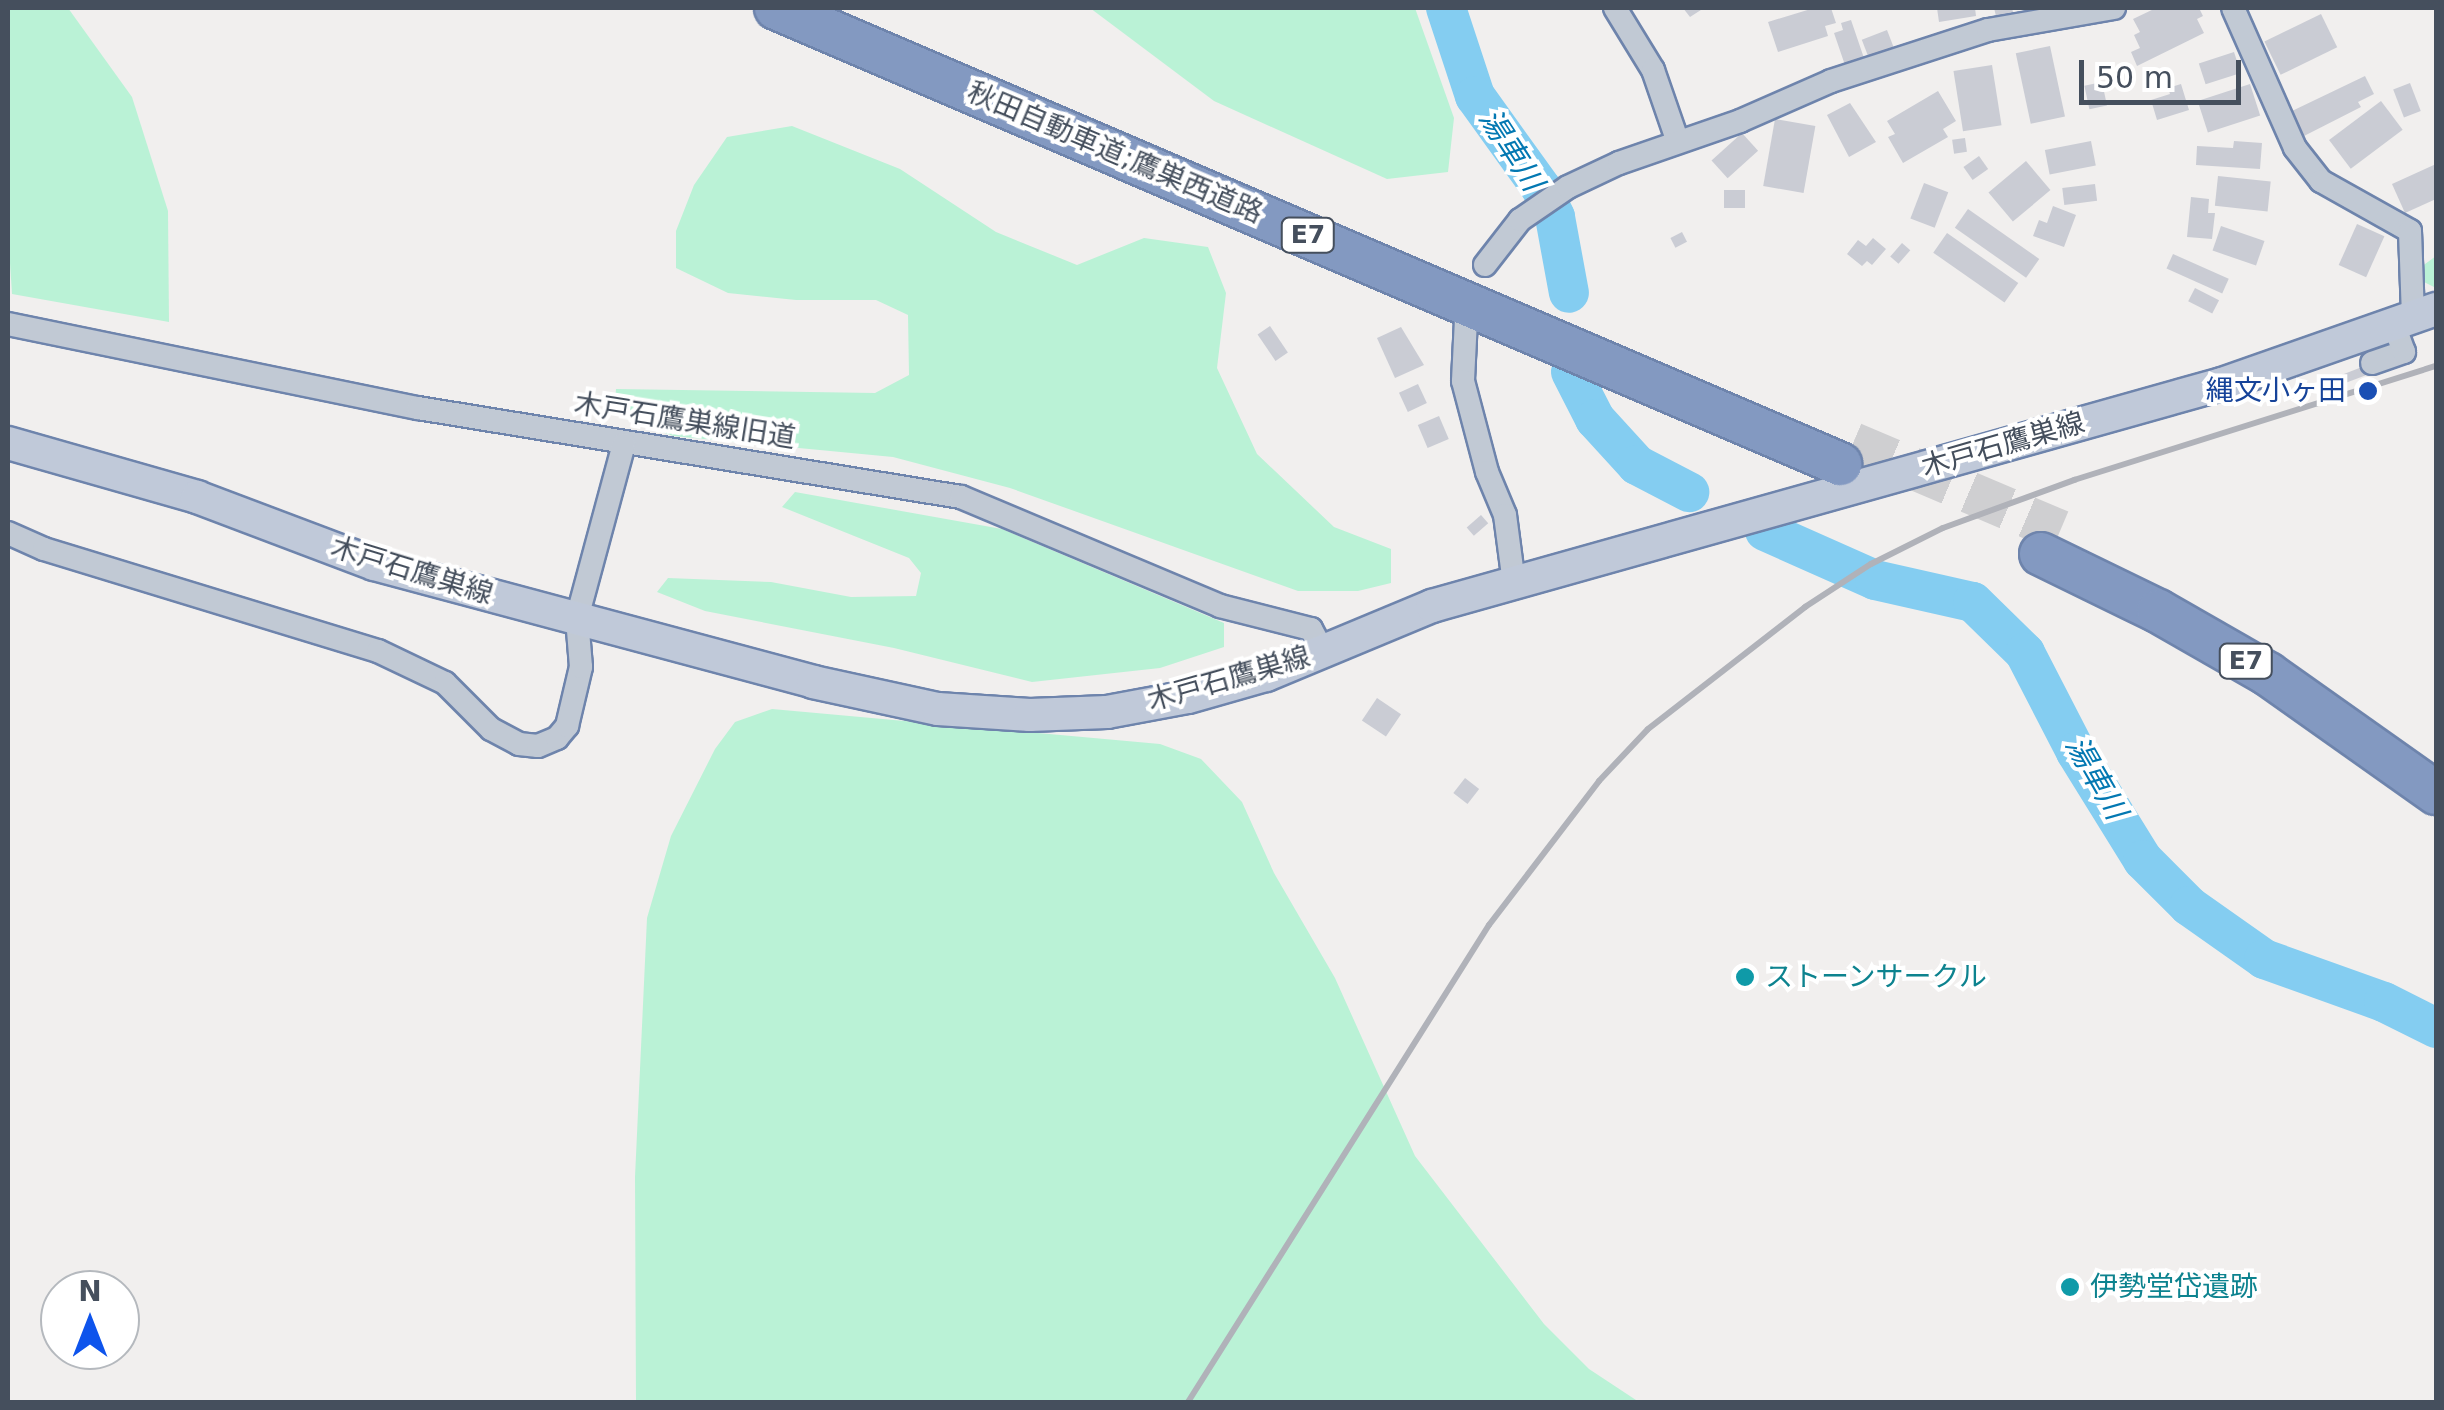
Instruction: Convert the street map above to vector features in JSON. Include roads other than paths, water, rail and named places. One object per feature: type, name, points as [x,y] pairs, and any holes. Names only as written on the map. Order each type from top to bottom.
[{"type":"highway","name":"秋田自動車道;鷹巣西道路","points":[[776,8],[1847,454],[834,8]]},
{"type":"highway","name":"E7","points":[[2436,760],[2361,704],[2229,619],[2051,542],[2158,611],[2268,674],[2436,794]]},
{"type":"main road","name":"木戸石鷹巣線","points":[[8,443],[197,497],[374,564],[813,682],[938,709],[1030,715],[1107,712],[1188,697],[1266,675],[1432,606],[2222,384],[2416,321]]},
{"type":"street","points":[[1615,8],[1653,70],[1678,142]]},
{"type":"street","points":[[1485,266],[1520,220],[1568,187],[1831,81],[1988,30],[2114,8]]},
{"type":"street","points":[[2233,8],[2295,148],[2321,180],[2410,231],[2416,321],[2404,352],[2372,363]]},
{"type":"street","points":[[1466,320],[1463,381],[1487,472],[1505,514],[1514,583]]},
{"type":"street","name":"木戸石鷹巣線旧道","points":[[8,324],[418,408],[961,497],[1220,606],[1311,630],[1323,652]]},
{"type":"street","points":[[8,533],[44,550],[378,651],[444,683],[491,729],[518,744],[538,746],[557,738],[566,726],[580,667],[577,618],[624,444]]},
{"type":"waterway","name":"湯車川","points":[[1446,8],[1475,96],[1541,188],[1555,217],[1569,293]]},
{"type":"waterway","name":"湯車川","points":[[1571,372],[1595,419],[1637,465],[1689,492]]},
{"type":"waterway","name":"湯車川","points":[[1765,531],[1875,580],[1973,602],[2025,653],[2076,752],[2143,860],[2189,906],[2264,959],[2384,1002],[2436,1028]]},
{"type":"tunnel","points":[[1853,443],[2060,531]]},
{"type":"railway","points":[[1188,1402],[1489,925],[1599,781],[1648,729],[1805,607],[1871,564],[1943,528],[2074,480],[2436,366]]},
{"type":"place","name":"縄文小ヶ田","points":[[2368,391]]},
{"type":"place","name":"ストーンサークル","points":[[1745,977]]},
{"type":"place","name":"伊勢堂岱遺跡","points":[[2070,1287]]}]
